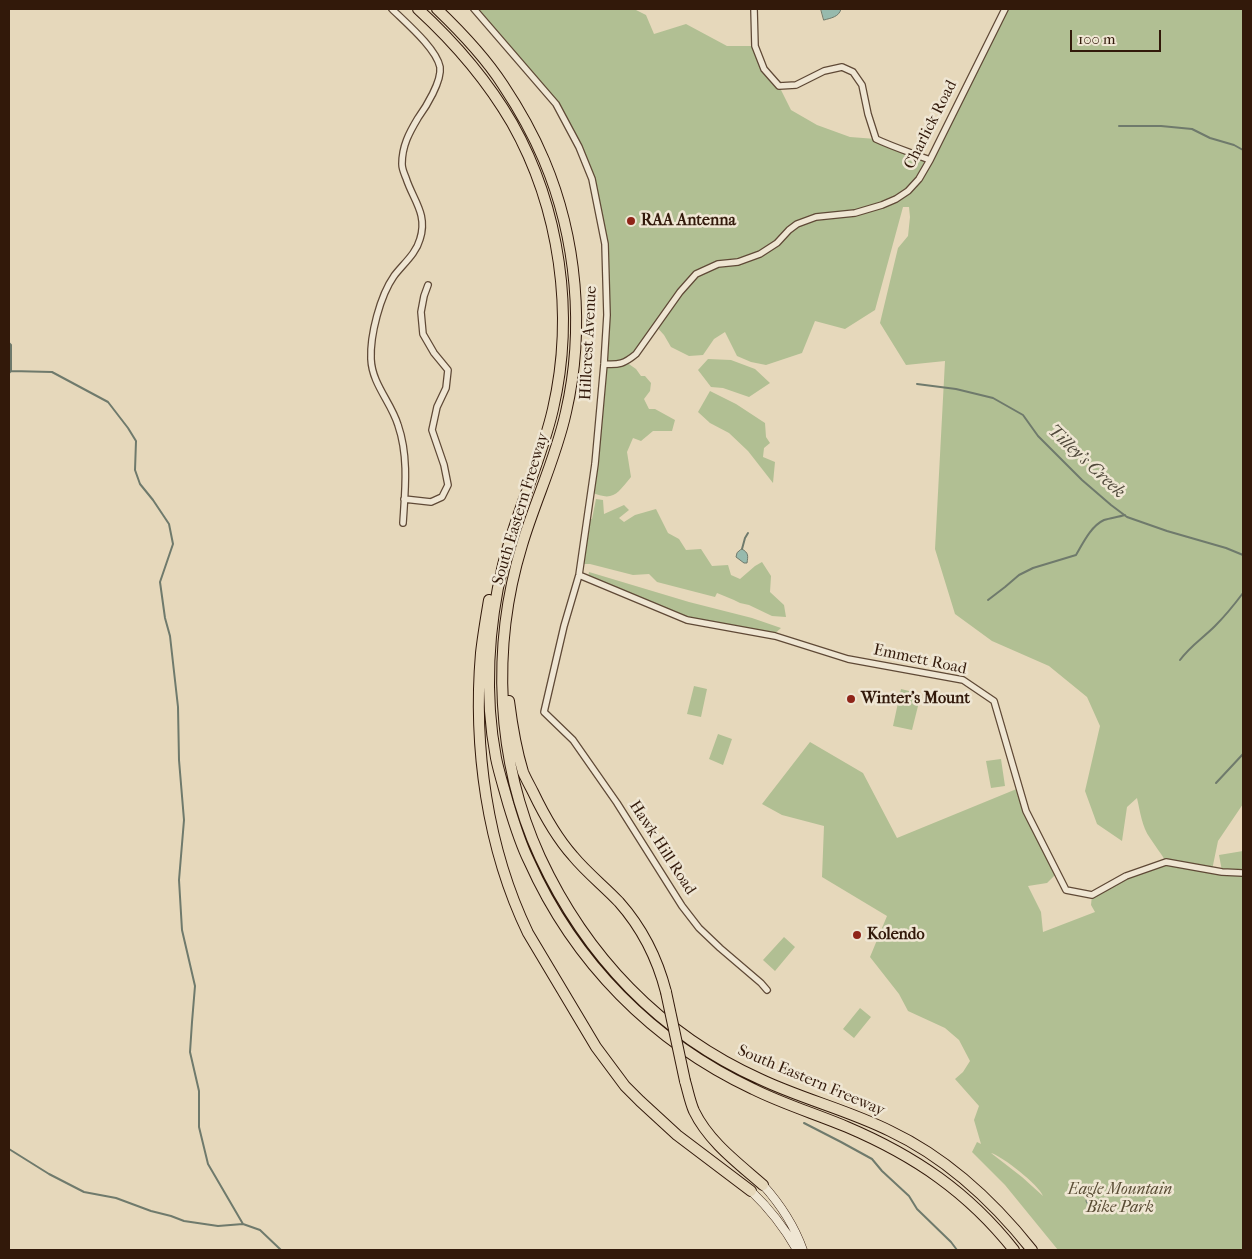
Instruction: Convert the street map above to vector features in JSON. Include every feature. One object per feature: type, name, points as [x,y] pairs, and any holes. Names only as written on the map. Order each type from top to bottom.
[{"type":"highway","name":"South Eastern Freeway","points":[[418,9],[454,44],[495,96],[508,116],[527,153],[539,183],[556,246],[561,278],[563,328],[559,376],[544,440],[512,532],[503,564],[496,596],[490,659],[491,724],[496,757],[515,827],[527,857],[546,896],[580,950],[622,998],[670,1040],[698,1059],[753,1090],[843,1125],[901,1152],[955,1189],[979,1211],[1014,1250]]},
{"type":"highway","name":"South Eastern Freeway","points":[[437,9],[461,33],[502,83],[544,159],[564,221],[574,284],[575,350],[566,412],[514,571],[504,633],[502,698],[505,729],[511,762],[525,816],[539,854],[573,918],[606,963],[627,986],[673,1028],[716,1056],[758,1079],[890,1130],[917,1145],[969,1183],[993,1205],[1032,1250]]},
{"type":"highway","points":[[544,440],[507,530],[497,562],[482,653],[479,701],[482,762],[490,817],[504,873],[528,933],[608,1065],[640,1102],[677,1135],[751,1191]]},
{"type":"highway","points":[[504,633],[512,728],[524,773],[542,813],[573,857],[618,902],[646,939],[656,961],[666,992],[685,1081],[694,1110],[714,1140],[763,1185]]},
{"type":"main road","points":[[763,1185],[786,1214],[804,1250]]},
{"type":"main road","points":[[751,1191],[769,1208],[797,1250]]},
{"type":"street","points":[[392,9],[424,40],[433,52],[440,67],[437,85],[403,148],[402,166],[408,184],[420,207],[422,222],[420,239],[411,256],[394,277],[383,297],[372,338],[371,361],[374,378],[398,423],[403,441],[405,468],[403,523]]},
{"type":"street","name":"Hillcrest Avenue","points":[[474,9],[556,104],[579,147],[594,183],[605,244],[607,315],[595,464],[580,575],[564,626],[544,712]]},
{"type":"street","points":[[754,9],[755,46],[764,69],[779,86],[796,85],[824,71],[842,67],[853,72],[862,85],[876,139],[930,160]]},
{"type":"street","name":"Charlick Road","points":[[604,364],[620,364],[636,354],[680,292],[696,274],[703,270],[718,264],[738,262],[760,254],[777,243],[797,224],[816,217],[855,214],[896,199],[908,191],[919,179],[930,160],[1005,9]]},
{"type":"street","points":[[404,499],[432,502],[442,497],[448,485],[444,465],[432,430],[437,407],[446,388],[448,370],[434,353],[423,334],[421,312],[428,285]]},
{"type":"street","name":"Emmett Road","points":[[580,575],[687,620],[775,636],[848,659],[963,680],[994,700],[1026,811],[1066,890],[1092,895],[1126,876],[1166,862],[1222,872],[1243,873]]},
{"type":"street","name":"Hawk Hill Road","points":[[544,712],[573,740],[617,803],[682,906],[720,948],[767,990]]},
{"type":"green space","name":"Eagle Mountain Bike Park","points":[[474,9],[634,9],[646,15],[654,34],[686,24],[727,46],[755,46],[764,69],[779,86],[791,110],[817,125],[850,137],[876,139],[930,160],[1007,9],[1243,9],[1243,804],[1218,841],[1212,870],[1222,871],[1219,855],[1243,851],[1243,1250],[1058,1250],[1005,1185],[972,1152],[977,1142],[981,1144],[974,1120],[979,1106],[955,1079],[963,1072],[970,1061],[959,1040],[945,1028],[908,1011],[899,994],[870,957],[887,916],[822,877],[824,826],[782,815],[762,804],[810,742],[863,773],[897,838],[1019,788],[1026,811],[1057,873],[1047,883],[1028,886],[1041,912],[1043,932],[1095,912],[1091,905],[1092,895],[1126,876],[1166,862],[1145,829],[1137,798],[1127,807],[1122,841],[1097,824],[1085,791],[1100,726],[1087,697],[1049,666],[992,641],[955,614],[935,549],[945,361],[906,365],[880,323],[898,248],[908,236],[909,207],[903,207],[875,310],[845,329],[815,321],[802,353],[766,365],[751,362],[737,356],[725,332],[714,339],[703,355],[689,356],[671,347],[664,335],[654,324],[626,362],[636,369],[641,376],[645,376],[651,383],[650,391],[644,399],[649,409],[655,409],[675,420],[672,431],[653,431],[641,441],[633,438],[627,452],[631,477],[614,495],[598,495],[591,492],[604,365],[605,244],[592,179],[556,104]],"holes":[[[991,1153],[1028,1178],[1043,1196]]]},
{"type":"green space","points":[[708,359],[731,360],[755,369],[770,383],[749,397],[723,388],[711,387],[698,370]]},
{"type":"green space","points":[[710,391],[736,404],[765,423],[766,437],[770,443],[764,448],[763,457],[775,462],[773,483],[748,451],[729,433],[710,423],[698,412]]},
{"type":"green space","points":[[596,499],[603,500],[604,514],[624,505],[629,510],[619,518],[624,522],[635,515],[656,509],[668,533],[679,539],[686,550],[701,549],[712,566],[728,565],[731,575],[740,579],[762,562],[771,576],[770,592],[784,605],[786,617],[772,616],[717,593],[715,597],[657,582],[649,574],[633,575],[590,564],[581,564],[587,518],[592,519]]},
{"type":"green space","points":[[589,572],[781,628],[772,636],[687,620],[588,579]]},
{"type":"green space","points":[[694,686],[707,689],[701,717],[687,714]]},
{"type":"green space","points":[[901,689],[921,694],[912,730],[893,726]]},
{"type":"green space","points":[[718,734],[732,739],[723,765],[709,759]]},
{"type":"green space","points":[[1001,759],[1005,786],[991,788],[986,761]]},
{"type":"green space","points":[[784,937],[795,947],[775,971],[763,960]]},
{"type":"green space","points":[[860,1008],[871,1017],[854,1038],[843,1029]]},
{"type":"shaded area","points":[[821,9],[841,9],[837,15],[824,20]]},
{"type":"shaded area","points":[[742,549],[748,555],[747,563],[736,557],[737,553]]},
{"type":"shaded area","points":[[1095,1198],[1103,1202],[1103,1209],[1098,1212],[1090,1209],[1086,1201]]},
{"type":"waterway","points":[[1119,126],[1161,126],[1192,129],[1243,150]]},
{"type":"waterway","points":[[9,343],[11,345],[11,371]]},
{"type":"waterway","points":[[9,373],[11,371],[52,372],[108,402],[136,441],[135,470],[140,484],[169,524],[173,544],[160,582],[165,618],[170,636],[178,707],[179,760],[184,820],[179,880],[182,930],[195,986],[190,1052],[199,1091],[199,1127],[208,1164],[243,1224]]},
{"type":"waterway","name":"Tilley's Creek","points":[[917,384],[956,389],[993,398],[1023,415],[1038,436],[1082,480],[1127,517],[1243,555]]},
{"type":"waterway","points":[[988,600],[1019,575],[1033,568],[1076,555],[1095,526],[1104,520],[1125,515]]},
{"type":"waterway","points":[[742,549],[748,533]]},
{"type":"waterway","points":[[1180,660],[1192,646],[1219,622],[1243,593]]},
{"type":"waterway","points":[[1216,783],[1243,754]]},
{"type":"waterway","points":[[804,1123],[872,1159],[909,1196],[917,1209],[957,1250]]},
{"type":"waterway","points":[[9,1149],[49,1174],[84,1192],[116,1198],[184,1221],[218,1226],[243,1224],[260,1230],[281,1250]]},
{"type":"place","name":"RAA Antenna","points":[[631,221]]},
{"type":"place","name":"Winter's Mount","points":[[851,699]]},
{"type":"place","name":"Kolendo","points":[[857,935]]}]
